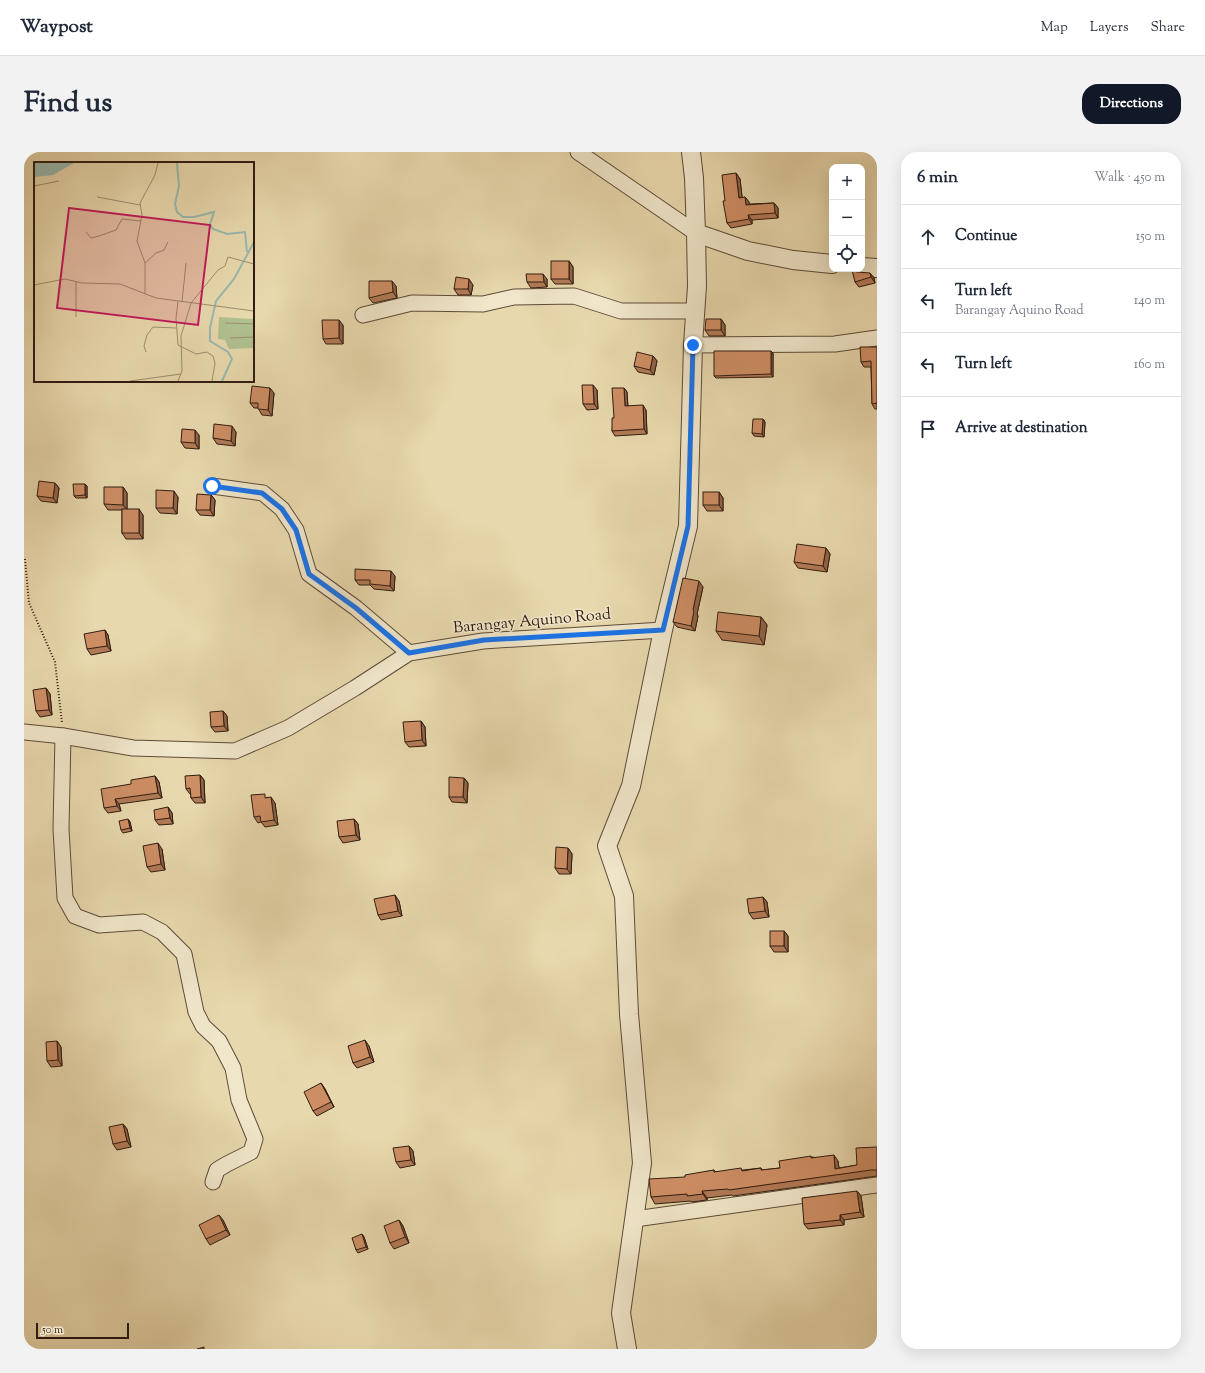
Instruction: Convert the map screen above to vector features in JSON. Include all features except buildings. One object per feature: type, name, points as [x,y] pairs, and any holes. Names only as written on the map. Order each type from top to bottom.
[{"type":"street","points":[[578,152],[696,233],[748,251],[793,260],[829,264]]},
{"type":"street","points":[[626,1349],[621,1313],[635,1219],[642,1156],[629,1014],[624,896],[608,846],[631,786],[663,630],[688,526],[693,345],[697,286],[694,178],[691,152]]},
{"type":"street","points":[[865,267],[877,268]]},
{"type":"street","points":[[363,314],[412,303],[483,304],[514,296],[574,296],[621,311],[695,311]]},
{"type":"street","points":[[693,345],[835,344],[877,338]]},
{"type":"street","points":[[212,486],[262,493],[282,509],[296,530],[309,574],[356,608],[409,653]]},
{"type":"street","name":"Barangay Aquino Road","points":[[24,732],[63,736],[133,748],[236,751],[288,728],[355,688],[409,653],[484,640],[663,630]]},
{"type":"street","points":[[63,736],[61,829],[65,898],[75,916],[99,925],[143,922],[162,932],[184,954],[196,1012],[203,1026],[219,1041],[233,1068],[239,1100],[255,1139],[251,1152],[217,1170],[213,1182]]},
{"type":"street","points":[[635,1219],[877,1185]]},
{"type":"path","points":[[25,559],[29,603],[56,662],[63,736]]},
{"type":"route","points":[[212,486],[262,493],[282,509],[296,530],[309,574],[356,608],[409,653],[484,640],[663,630],[688,526],[693,345]]}]
